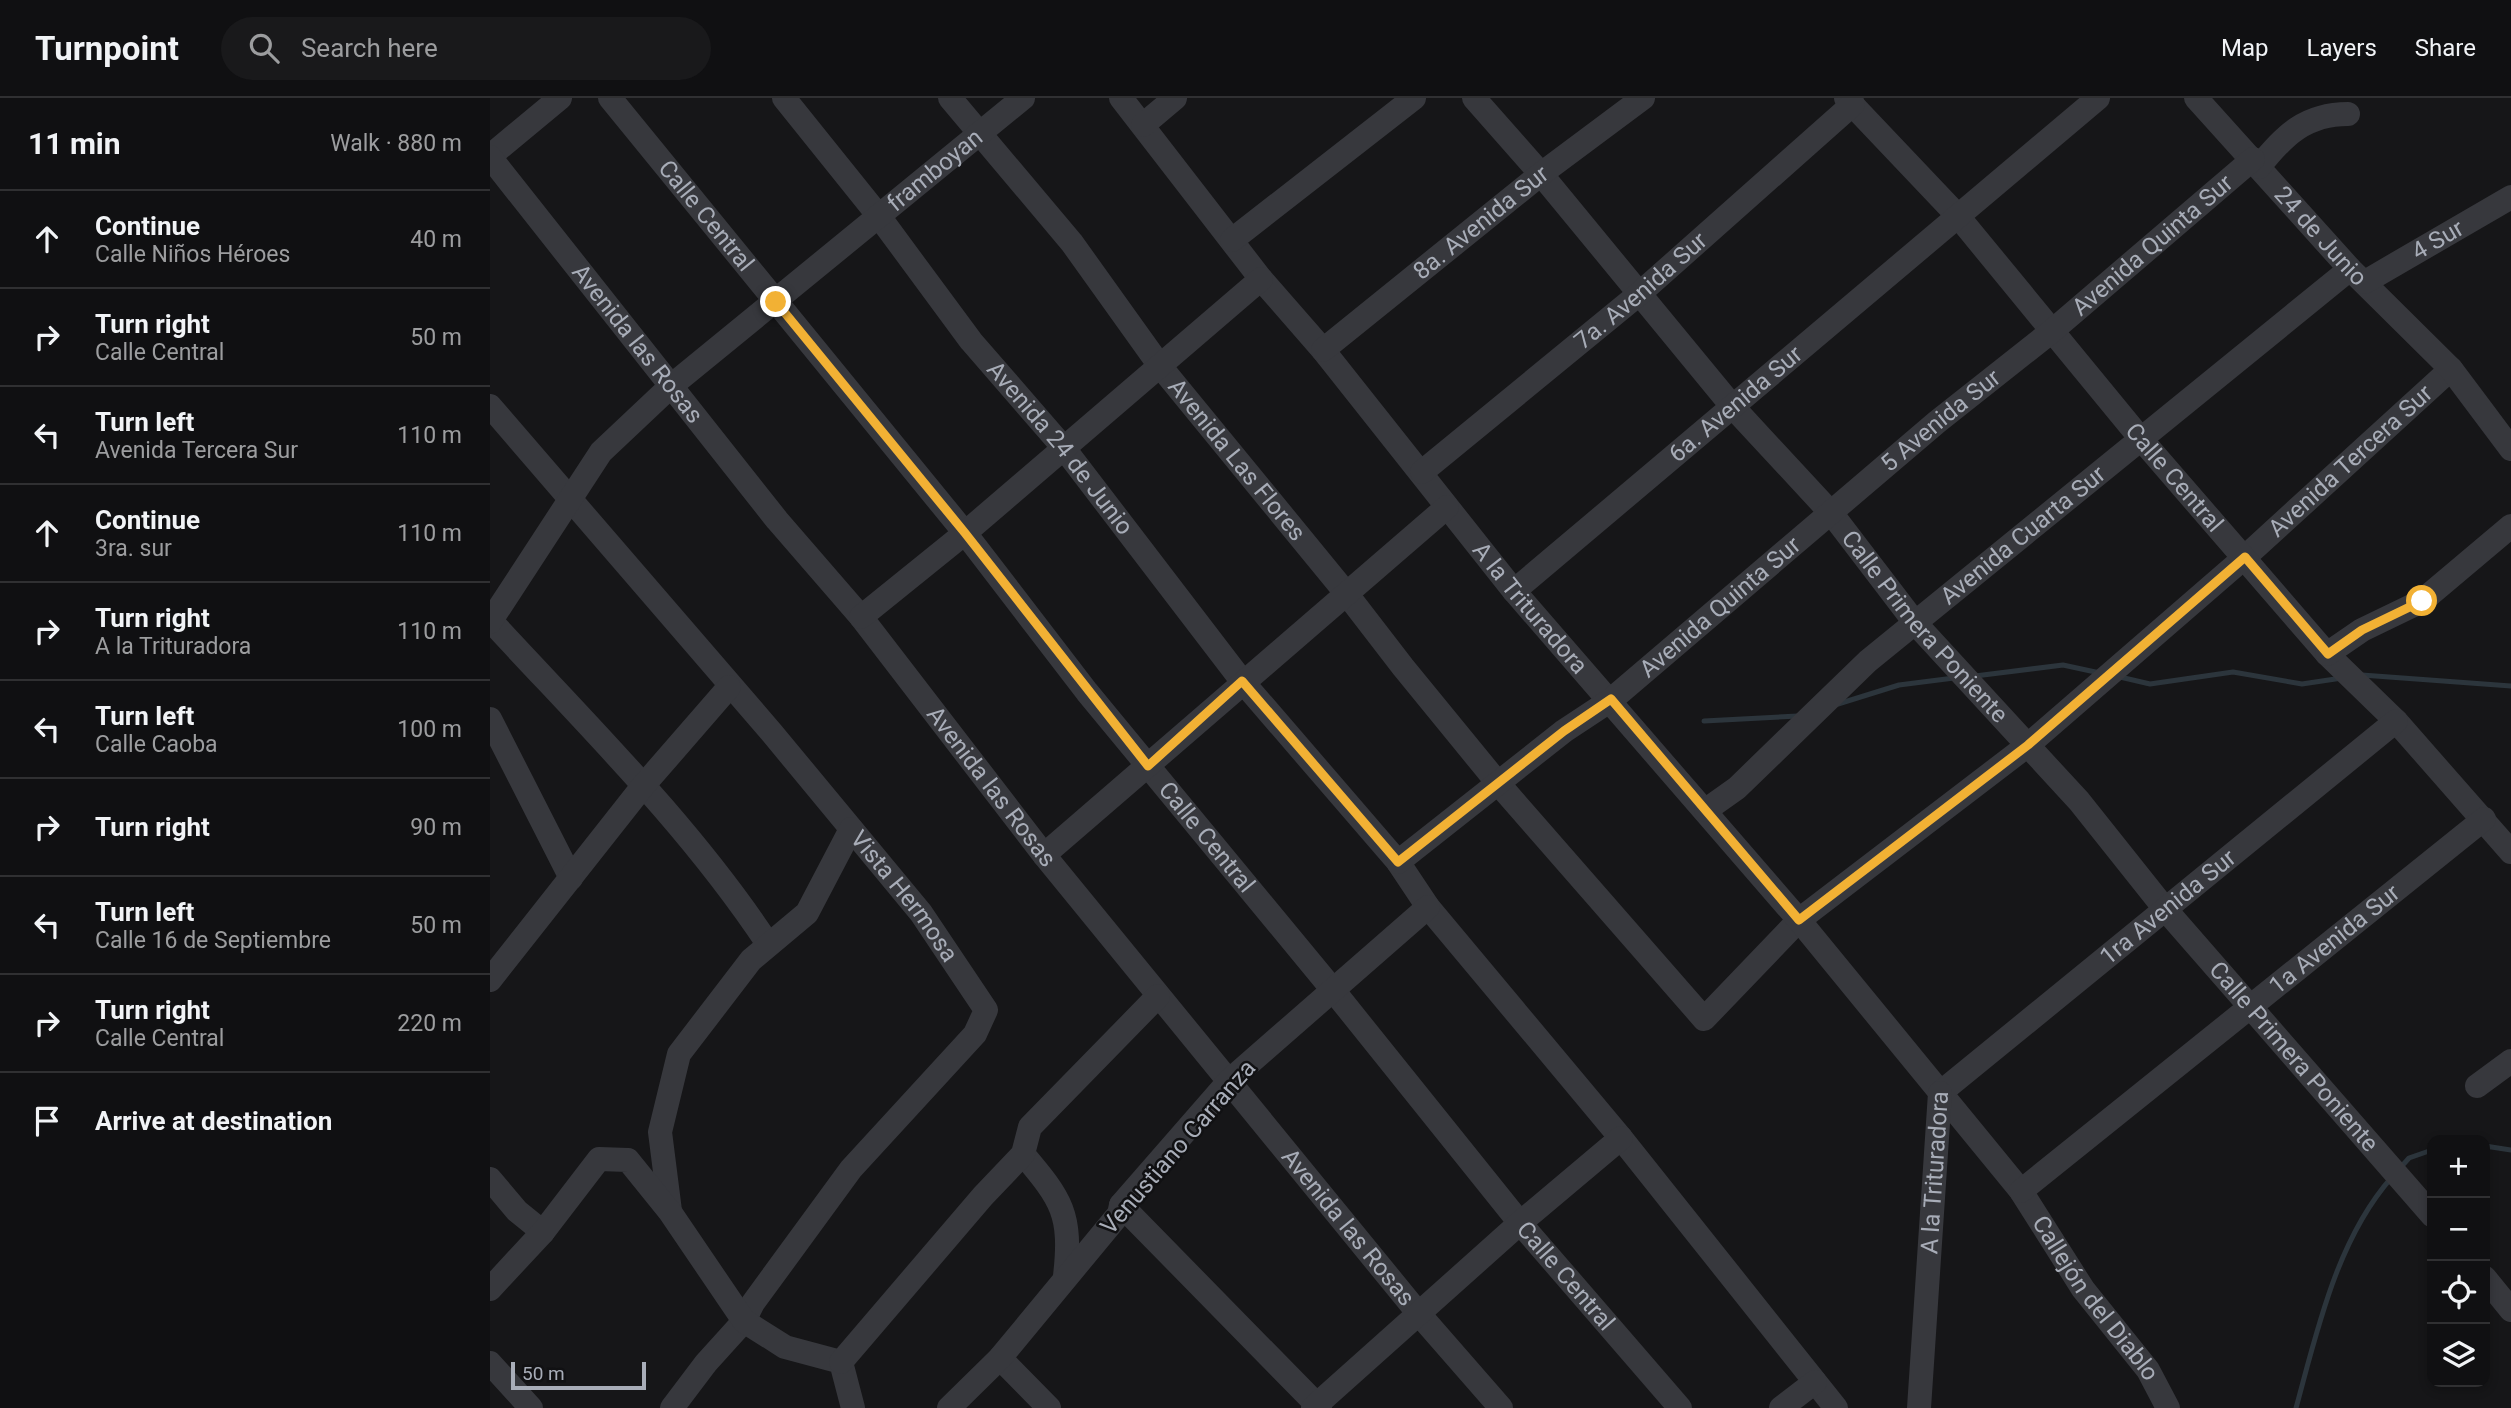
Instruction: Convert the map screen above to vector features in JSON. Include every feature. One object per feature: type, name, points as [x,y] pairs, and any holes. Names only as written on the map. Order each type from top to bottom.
[{"type":"street","points":[[490,156],[560,98]]},
{"type":"street","name":"Calle Central","points":[[610,98],[965,533],[1148,766],[1520,1223],[1680,1408]]},
{"type":"street","points":[[784,98],[878,215]]},
{"type":"street","name":"Avenida Las Flores","points":[[950,98],[1072,243],[1160,366],[1497,782],[1704,1019]]},
{"type":"street","name":"framboyan","points":[[569,499],[616,435],[671,386],[1023,98]]},
{"type":"street","name":"A la Trituradora","points":[[1121,98],[1261,279],[1323,350],[1422,472],[1514,591],[1706,810],[1940,1093],[1919,1408]]},
{"type":"street","points":[[1143,125],[1175,98]]},
{"type":"street","points":[[1232,240],[1414,98]]},
{"type":"street","name":"Calle Primera Poniente","points":[[1474,98],[1541,174],[1732,406],[1832,514],[1916,624],[2079,801],[2165,909],[2427,1208]]},
{"type":"street","name":"8a. Avenida Sur","points":[[1323,350],[1541,174],[1643,98]]},
{"type":"street","name":"6a. Avenida Sur","points":[[1514,591],[2098,98]]},
{"type":"street","name":"24 de Junio","points":[[2196,98],[2358,276],[2451,369]]},
{"type":"street","name":"Calle Central","points":[[1857,103],[1957,215],[2141,439],[2328,654],[2396,721],[2511,852]]},
{"type":"street","name":"7a. Avenida Sur","points":[[1422,472],[1639,294],[1857,103]]},
{"type":"street","name":"Avenida Quinta Sur","points":[[2052,331],[2256,163],[2282,137],[2304,122],[2330,114],[2348,114]]},
{"type":"street","name":"Avenida las Rosas","points":[[490,156],[777,520],[861,617],[1044,855],[1419,1314],[1501,1408]]},
{"type":"street","name":"4 Sur","points":[[2358,276],[2511,197]]},
{"type":"street","name":"Avenida 24 de Junio","points":[[878,215],[971,341],[1063,447],[1242,681],[1398,862],[1428,907],[1621,1138],[1836,1408]]},
{"type":"street","name":"Avenida Cuarta Sur","points":[[1706,810],[1737,788],[1868,661],[2141,439],[2358,276]]},
{"type":"street","points":[[861,617],[965,533],[1261,279]]},
{"type":"street","name":"5 Avenida Sur","points":[[1832,514],[1937,422],[2052,331]]},
{"type":"street","points":[[2451,369],[2511,449]]},
{"type":"street","name":"Avenida Tercera Sur","points":[[1704,1019],[1799,920],[2028,745],[2245,557],[2451,369]]},
{"type":"street","name":"Vista Hermosa","points":[[490,406],[729,687],[772,733],[921,913],[986,1010],[975,1034],[851,1169],[753,1304],[744,1321]]},
{"type":"street","points":[[569,499],[491,622],[643,786],[741,904],[768,944]]},
{"type":"street","points":[[1044,855],[1242,681],[1447,507]]},
{"type":"street","name":"Avenida Quinta Sur","points":[[1398,862],[1497,782],[1611,699],[1832,514]]},
{"type":"street","points":[[2328,654],[2362,630],[2422,601],[2511,526]]},
{"type":"street","points":[[490,980],[643,786],[729,687]]},
{"type":"street","points":[[490,719],[571,878]]},
{"type":"street","name":"1ra Avenida Sur","points":[[1940,1093],[2396,721]]},
{"type":"street","name":"1a Avenida Sur","points":[[2021,1191],[2484,819]]},
{"type":"street","points":[[670,1212],[660,1132],[679,1054],[751,960],[768,944],[787,933],[807,913],[851,829]]},
{"type":"street","name":"Venustiano Carranza","points":[[949,1408],[1000,1357],[1119,1214],[1121,1205],[1230,1080],[1428,907]]},
{"type":"street","points":[[841,1362],[983,1196],[1023,1154],[1030,1127],[1158,996]]},
{"type":"street","points":[[2477,1086],[2511,1061]]},
{"type":"street","name":"Callejón del Diablo","points":[[1940,1093],[2021,1191],[2083,1289],[2148,1370],[2168,1408]]},
{"type":"street","points":[[1121,1205],[1317,1407],[1520,1223],[1621,1138]]},
{"type":"street","points":[[1023,1154],[1053,1189],[1067,1223],[1069,1243],[1065,1276]]},
{"type":"street","points":[[490,1289],[543,1232],[600,1159],[628,1160],[670,1212],[744,1321],[785,1347],[841,1362]]},
{"type":"street","points":[[490,1179],[517,1211],[543,1232]]},
{"type":"street","points":[[1067,1223],[1105,1230]]},
{"type":"street","points":[[2490,1284],[2511,1310]]},
{"type":"street","points":[[672,1408],[706,1363],[744,1321]]},
{"type":"street","points":[[1000,1357],[1049,1408]]},
{"type":"street","points":[[841,1362],[853,1408]]},
{"type":"street","points":[[490,1363],[531,1408]]},
{"type":"street","points":[[1782,1408],[1815,1382]]},
{"type":"waterway","points":[[1975,676],[2063,665],[2100,673]]},
{"type":"waterway","points":[[2120,677],[2150,684],[2233,672],[2302,684],[2342,678]]},
{"type":"waterway","points":[[2362,675],[2511,686]]},
{"type":"waterway","points":[[1838,704],[1899,685],[1954,678]]},
{"type":"waterway","points":[[1704,721],[1798,716]]},
{"type":"waterway","points":[[2490,1147],[2511,1150]]},
{"type":"waterway","points":[[2401,1167],[2409,1158],[2427,1152]]},
{"type":"waterway","points":[[2296,1408],[2321,1317],[2343,1257],[2357,1228],[2392,1177]]},
{"type":"route","points":[[776,302],[965,533],[1087,692],[1148,766],[1242,681],[1398,862],[1497,782],[1611,699],[1799,920],[2028,745],[2245,557],[2328,654],[2362,630],[2422,601]]}]
